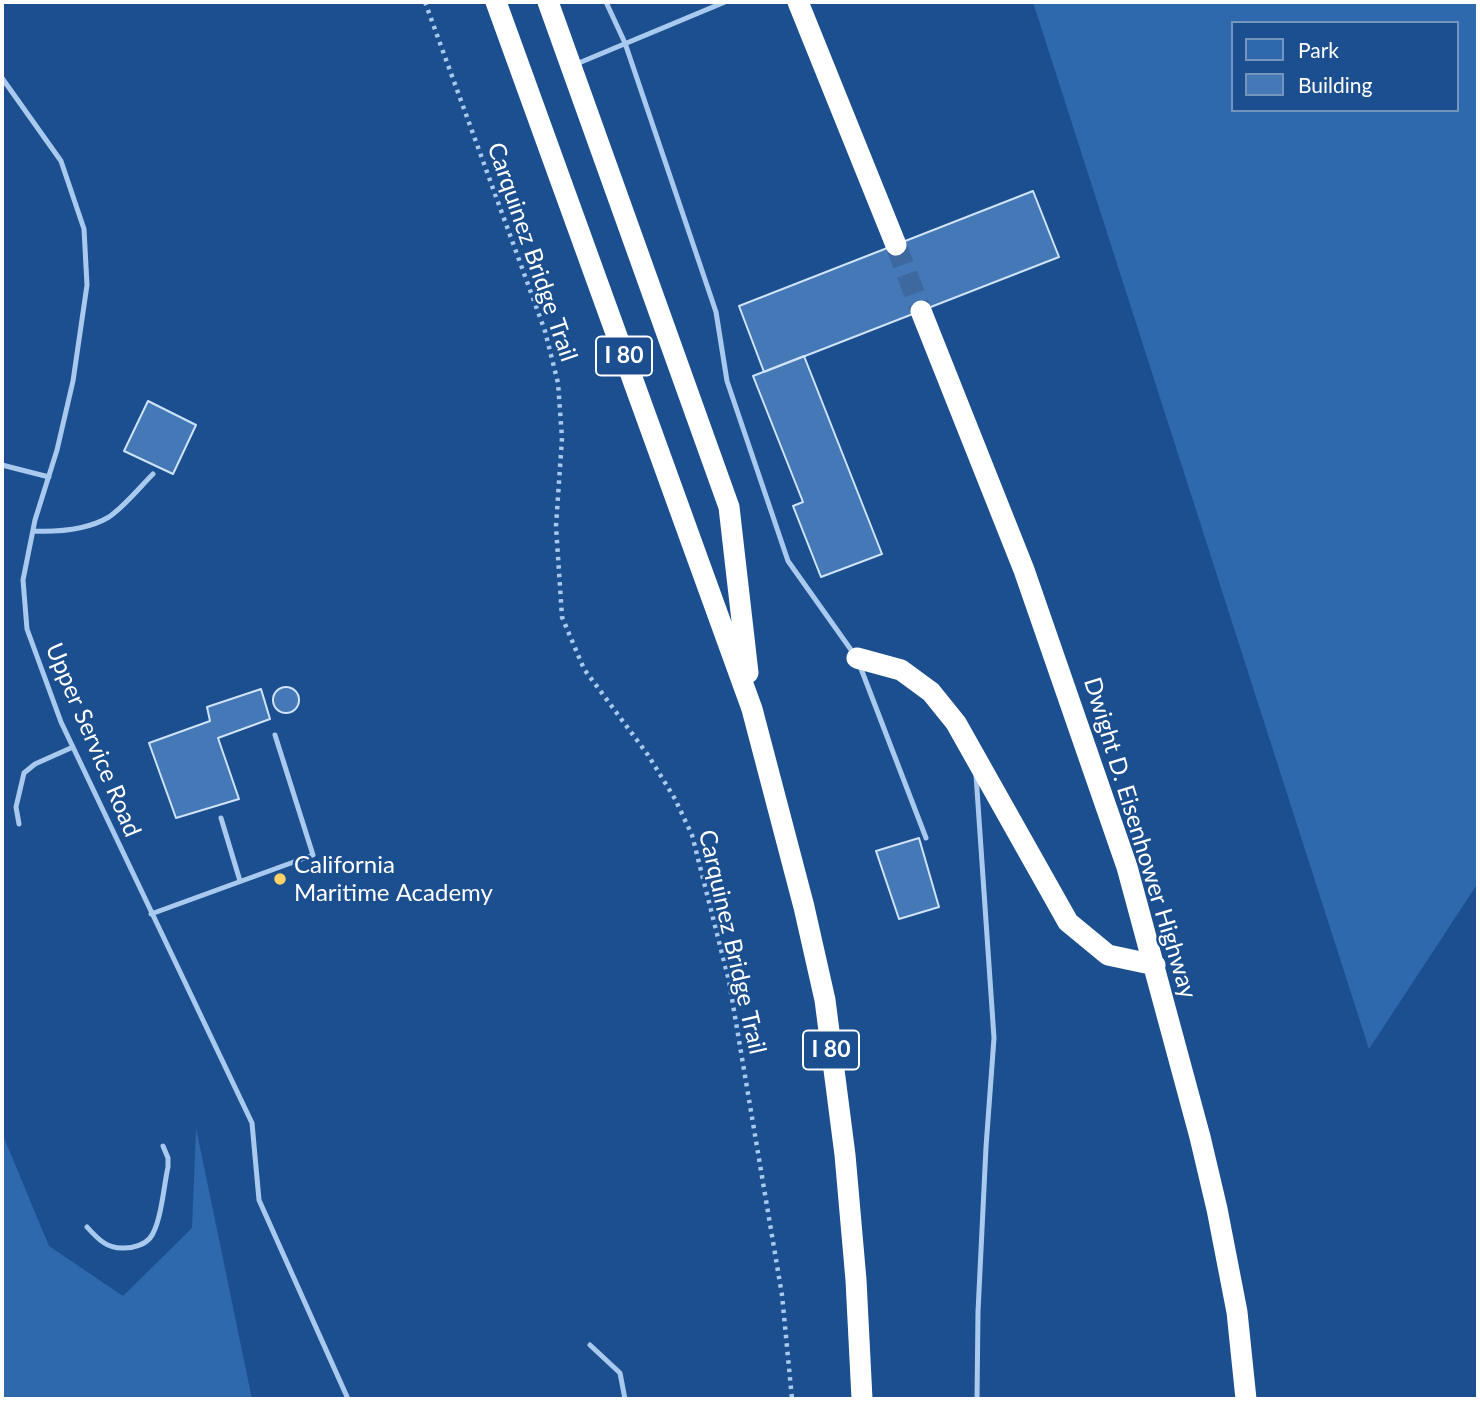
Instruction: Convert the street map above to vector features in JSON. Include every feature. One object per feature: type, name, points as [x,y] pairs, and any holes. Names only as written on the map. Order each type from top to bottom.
[{"type":"highway","name":"I 80","points":[[496,2],[752,709],[804,907],[824,1000],[845,1154],[856,1280],[862,1399]]},
{"type":"highway","points":[[548,2],[729,507],[752,709]]},
{"type":"highway","points":[[799,2],[896,246]]},
{"type":"highway","name":"Dwight D. Eisenhower Highway","points":[[921,311],[1024,570],[1127,867],[1155,965],[1217,1209],[1237,1312],[1246,1399]]},
{"type":"highway","points":[[857,658],[901,670],[930,692],[956,723],[1069,922],[1108,955],[1155,965]]},
{"type":"lane","points":[[606,2],[625,43],[716,312],[727,381],[788,561],[857,658],[926,838]]},
{"type":"lane","points":[[571,66],[725,2]]},
{"type":"lane","name":"Upper Service Road","points":[[2,78],[61,161],[84,229],[87,285],[73,381],[57,450],[33,531],[23,580],[27,629],[61,722],[252,1124],[259,1200],[348,1399]]},
{"type":"lane","points":[[2,465],[48,477]]},
{"type":"lane","points":[[33,531],[54,532],[78,528],[108,517],[153,474]]},
{"type":"lane","points":[[151,914],[313,855],[275,734]]},
{"type":"lane","points":[[19,824],[16,807],[24,773],[35,764],[73,747]]},
{"type":"lane","points":[[975,758],[994,1038],[986,1147],[977,1399]]},
{"type":"lane","points":[[221,818],[240,881]]},
{"type":"lane","points":[[88,1227],[102,1243],[114,1248],[139,1245],[149,1238],[155,1228],[168,1167],[163,1146]]},
{"type":"lane","points":[[590,1345],[620,1373],[625,1399]]},
{"type":"path","name":"Carquinez Bridge Trail","points":[[425,2],[545,331],[558,383],[562,438],[556,526],[562,617],[584,669],[648,755],[675,799],[692,835],[729,982],[782,1294],[792,1399]]},
{"type":"green space","points":[[1033,2],[1478,2],[1478,883],[1369,1049]]},
{"type":"green space","points":[[196,1128],[252,1399],[2,1399],[2,1133],[49,1246],[123,1296],[192,1228]]},
{"type":"building","points":[[1033,191],[1059,257],[764,372],[739,306]]},
{"type":"building","points":[[804,356],[882,554],[821,577],[793,506],[803,502],[753,376]]},
{"type":"building","points":[[148,401],[196,425],[173,474],[124,451]]},
{"type":"building","points":[[286,687],[296,690],[299,700],[296,710],[286,713],[276,710],[273,700],[276,690]]},
{"type":"building","points":[[261,689],[270,719],[218,738],[239,799],[176,818],[149,743],[210,721],[207,707]]},
{"type":"building","points":[[919,838],[939,907],[899,919],[876,851]]},
{"type":"tunnel","points":[[896,245],[921,311]]},
{"type":"place","name":"California Maritime Academy","points":[[280,879]]}]
